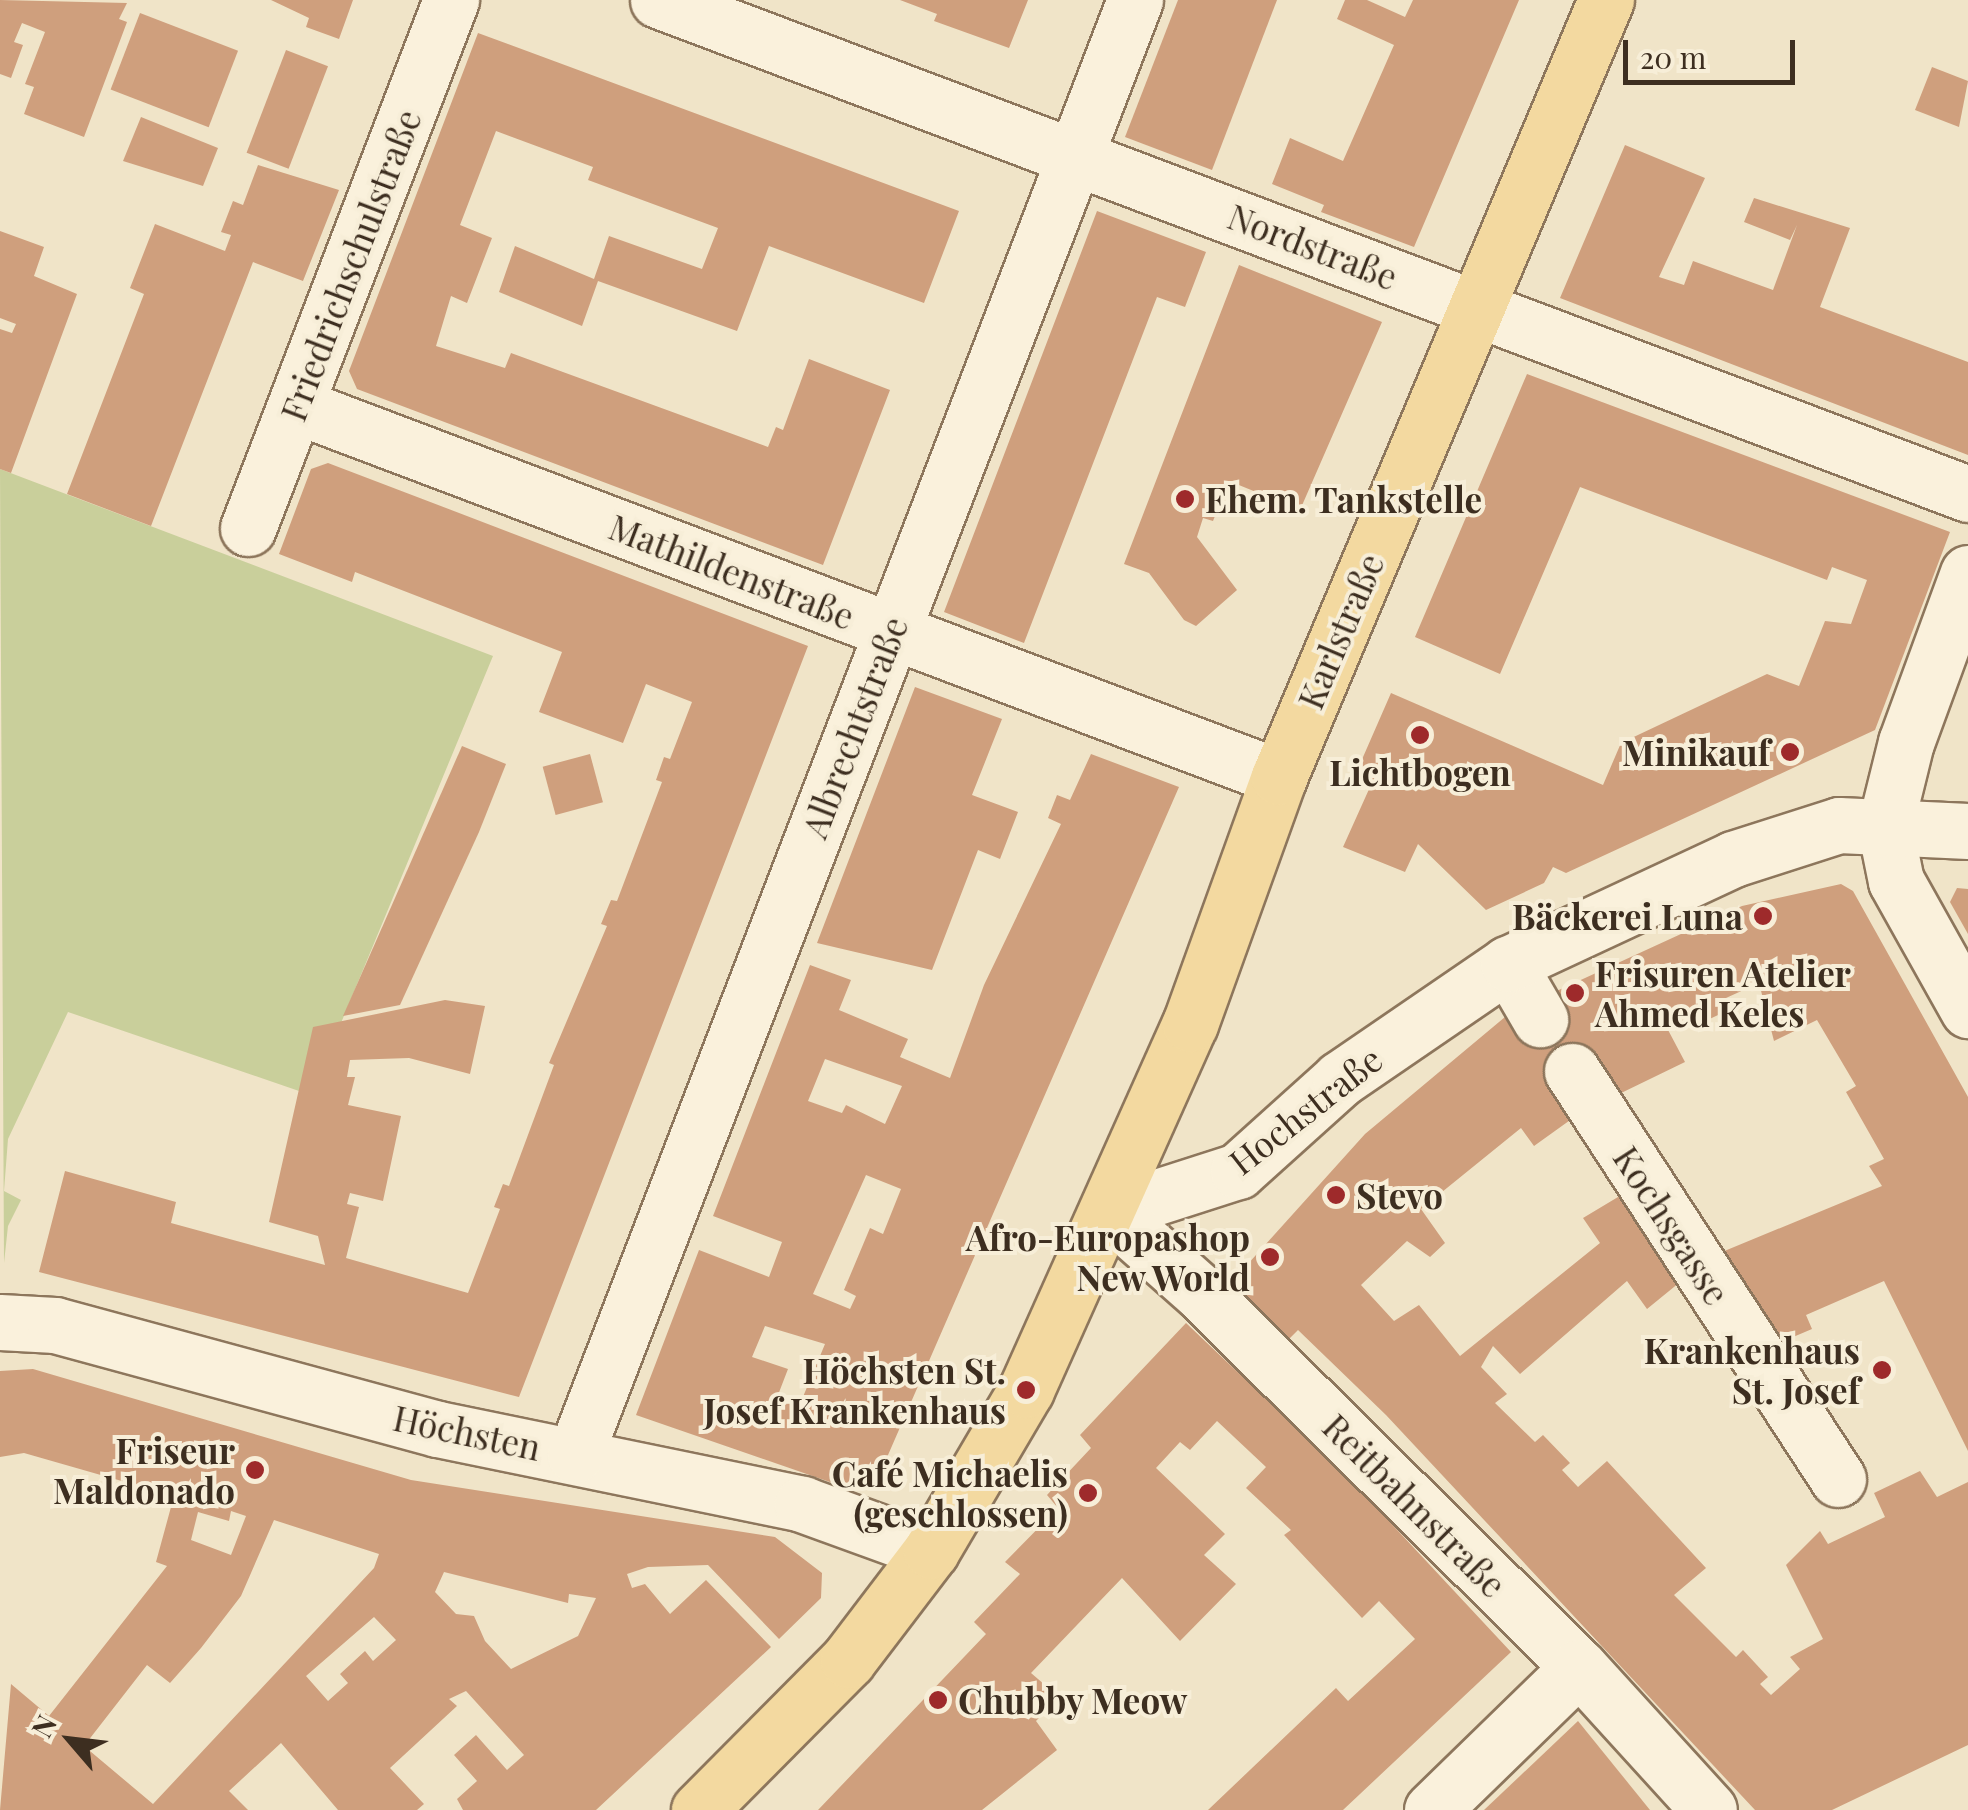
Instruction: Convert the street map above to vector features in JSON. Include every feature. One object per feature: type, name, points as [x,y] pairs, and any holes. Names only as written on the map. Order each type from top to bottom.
[{"type":"main road","name":"Karlstraße","points":[[1110,1212],[1190,1024],[1279,777],[1473,308],[1606,0]]},
{"type":"main road","points":[[699,1810],[848,1660],[931,1551],[983,1472],[1110,1212]]},
{"type":"street","name":"Friedrichschulstraße","points":[[248,528],[451,0]]},
{"type":"street","name":"Nordstraße","points":[[658,0],[1078,153],[1473,308],[1968,494]]},
{"type":"street","name":"Albrechtstraße","points":[[575,1455],[1136,0]]},
{"type":"street","name":"Mathildenstraße","points":[[297,406],[1279,777]]},
{"type":"street","points":[[1968,572],[1906,742],[1885,827],[1896,881],[1968,1010]]},
{"type":"street","name":"Hochstraße","points":[[1110,1212],[1238,1172],[1340,1080],[1508,964],[1733,859],[1838,826],[1964,826]]},
{"type":"street","points":[[1508,964],[1540,1019]]},
{"type":"street","name":"Kochsgasse","points":[[1572,1072],[1838,1479]]},
{"type":"street","name":"Reitbahnstraße","points":[[1110,1212],[1198,1291],[1579,1667],[1709,1810]]},
{"type":"street","name":"Höchsten","points":[[0,1322],[55,1325],[438,1429],[802,1504],[931,1551]]},
{"type":"street","points":[[1432,1810],[1579,1667]]},
{"type":"green space","points":[[0,469],[493,656],[341,1023],[299,1091],[68,1012],[8,1139],[4,1191],[21,1200],[8,1226],[4,1263]]},
{"type":"building","points":[[0,0],[127,3],[119,19],[127,22],[84,137],[24,114],[34,87],[25,84],[45,32],[22,23],[14,42],[23,45],[11,78],[0,74]]},
{"type":"building","points":[[271,0],[353,0],[339,39],[306,27],[309,18]]},
{"type":"building","points":[[900,0],[1028,0],[1009,48],[934,21],[937,14]]},
{"type":"building","points":[[1178,0],[1277,0],[1212,170],[1125,137]]},
{"type":"building","points":[[1345,0],[1367,0],[1405,17],[1413,0],[1519,0],[1414,247],[1321,212],[1324,205],[1272,184],[1290,138],[1343,161],[1394,45],[1337,19]]},
{"type":"building","points":[[140,13],[238,51],[209,127],[111,90]]},
{"type":"building","points":[[478,33],[959,211],[924,303],[769,246],[737,331],[598,281],[582,326],[499,292],[515,246],[594,279],[609,236],[702,269],[718,228],[588,180],[593,167],[496,131],[460,225],[492,238],[467,303],[451,296],[436,346],[505,368],[511,353],[768,447],[776,427],[783,430],[809,359],[890,390],[823,565],[357,389],[349,371]]},
{"type":"building","points":[[286,50],[328,66],[289,169],[247,153]]},
{"type":"building","points":[[1932,67],[1968,81],[1959,127],[1915,110]]},
{"type":"building","points":[[141,117],[218,148],[203,186],[123,161]]},
{"type":"building","points":[[1625,145],[1705,178],[1659,277],[1684,285],[1693,261],[1773,290],[1797,225],[1790,240],[1744,222],[1754,198],[1850,228],[1820,307],[1968,362],[1968,455],[1560,298]]},
{"type":"building","points":[[258,165],[339,190],[303,281],[253,262],[151,526],[67,494],[144,294],[130,288],[155,224],[225,251],[231,235],[221,232],[233,201],[243,205]]},
{"type":"building","points":[[1097,211],[1206,252],[1185,307],[1157,297],[1024,643],[944,612]]},
{"type":"building","points":[[0,231],[44,247],[34,276],[77,294],[11,473],[0,469],[0,329],[12,333],[16,324],[0,318]]},
{"type":"building","points":[[1239,265],[1382,322],[1300,510],[1229,481],[1213,521],[1203,518],[1197,537],[1237,590],[1196,626],[1184,620],[1149,573],[1124,564]]},
{"type":"building","points":[[1527,374],[1950,532],[1875,730],[1566,873],[1553,867],[1544,883],[1486,910],[1418,844],[1405,872],[1343,847],[1370,787],[1353,780],[1391,693],[1603,785],[1621,743],[1767,674],[1799,686],[1825,621],[1851,624],[1867,580],[1832,567],[1827,580],[1580,487],[1500,674],[1415,637]]},
{"type":"building","points":[[328,463],[808,646],[519,1397],[39,1272],[65,1171],[176,1202],[171,1223],[325,1265],[318,1236],[269,1222],[313,1027],[445,1000],[485,1006],[470,1074],[409,1058],[350,1060],[347,1077],[355,1077],[348,1105],[401,1116],[383,1201],[350,1193],[347,1204],[359,1207],[346,1258],[468,1293],[500,1209],[494,1207],[503,1184],[509,1186],[554,1065],[549,1063],[607,926],[601,924],[611,900],[617,901],[662,782],[656,780],[664,757],[670,759],[692,702],[646,684],[623,743],[539,712],[562,652],[355,572],[352,582],[279,554],[311,469]]},
{"type":"building","points":[[915,687],[1002,719],[972,795],[1018,812],[1000,859],[978,850],[932,970],[817,943]]},
{"type":"building","points":[[462,746],[506,764],[479,832],[400,1005],[343,1016]]},
{"type":"building","points":[[590,754],[603,802],[556,815],[543,767]]},
{"type":"building","points":[[1091,754],[1179,787],[878,1478],[850,1489],[636,1415],[699,1250],[769,1277],[782,1242],[713,1216],[810,965],[851,980],[839,1010],[908,1039],[900,1057],[950,1078],[984,985],[1061,824],[1048,818],[1057,795],[1070,800]],"holes":[[[825,1059],[902,1086],[885,1124],[846,1105],[842,1113],[808,1101]],[[866,1175],[901,1189],[883,1234],[870,1228],[844,1290],[856,1296],[850,1309],[813,1294]],[[765,1326],[825,1344],[800,1404],[778,1395],[788,1369],[752,1357]]]},
{"type":"building","points":[[1841,884],[1853,891],[1968,1097],[1968,1451],[1884,1281],[1806,1315],[1812,1329],[1779,1343],[1722,1252],[1882,1186],[1869,1166],[1884,1159],[1846,1092],[1856,1086],[1817,1020],[1774,1041],[1759,983],[1726,998],[1731,1009],[1701,1023],[1698,1013],[1667,1028],[1685,1062],[1580,1113],[1534,1146],[1521,1128],[1421,1209],[1445,1243],[1430,1257],[1407,1241],[1361,1285],[1394,1321],[1419,1305],[1460,1356],[1600,1243],[1583,1218],[1628,1191],[1685,1278],[1647,1309],[1627,1281],[1520,1374],[1493,1346],[1481,1367],[1507,1394],[1495,1403],[1535,1442],[1543,1435],[1570,1463],[1562,1470],[1578,1487],[1607,1461],[1706,1568],[1674,1595],[1736,1657],[1743,1650],[1768,1677],[1760,1684],[1771,1695],[1800,1669],[1790,1657],[1823,1639],[1786,1565],[1820,1531],[1828,1544],[1885,1517],[1874,1493],[1920,1471],[1937,1497],[1968,1482],[1968,1745],[1832,1810],[1755,1810],[1386,1415],[1298,1330],[1283,1345],[1228,1286],[1365,1134],[1511,1012],[1742,906]]},
{"type":"building","points":[[1957,888],[1968,889],[1968,934],[1950,902]]},
{"type":"building","points":[[1186,1323],[1345,1474],[1511,1652],[1343,1810],[1208,1810],[1336,1688],[1348,1701],[1415,1639],[1379,1601],[1362,1618],[1284,1535],[1291,1530],[1246,1488],[1266,1467],[1217,1421],[1190,1450],[1180,1442],[1156,1468],[1225,1534],[1204,1555],[1236,1584],[1180,1641],[1122,1578],[1031,1673],[1059,1697],[1036,1721],[1057,1750],[982,1810],[818,1810],[986,1634],[974,1622],[1020,1574],[1005,1562],[1058,1508],[1047,1495],[1091,1448],[1080,1435]]},
{"type":"building","points":[[33,1369],[411,1480],[775,1537],[822,1573],[821,1598],[779,1639],[708,1565],[648,1567],[627,1574],[632,1588],[645,1584],[670,1614],[706,1580],[771,1647],[596,1810],[463,1810],[457,1799],[477,1781],[454,1755],[476,1735],[507,1770],[524,1755],[466,1691],[449,1699],[457,1706],[390,1768],[424,1804],[417,1810],[338,1810],[281,1743],[229,1791],[248,1810],[0,1810],[11,1684],[49,1716],[167,1566],[156,1562],[174,1496],[24,1453],[0,1457],[0,1371]],"holes":[[[231,1511],[246,1516],[231,1555],[191,1540],[198,1512],[229,1521]],[[274,1520],[379,1554],[374,1568],[153,1804],[84,1746],[147,1665],[170,1683],[241,1596]],[[444,1572],[568,1603],[569,1594],[596,1598],[578,1636],[511,1669],[485,1641],[474,1616],[456,1614],[435,1592]],[[374,1617],[396,1640],[373,1661],[365,1651],[340,1674],[348,1683],[328,1701],[306,1676]]]},
{"type":"building","points":[[1578,1721],[1650,1810],[1484,1810]]},
{"type":"place","name":"Ehem. Tankstelle","points":[[1185,499]]},
{"type":"place","name":"Lichtbogen","points":[[1420,735]]},
{"type":"place","name":"Minikauf","points":[[1790,752]]},
{"type":"place","name":"Bäckerei Luna","points":[[1763,916]]},
{"type":"place","name":"Frisuren Atelier Ahmed Keles","points":[[1575,993]]},
{"type":"place","name":"Stevo","points":[[1336,1195]]},
{"type":"place","name":"Afro-Europashop New World","points":[[1270,1257]]},
{"type":"place","name":"Krankenhaus St. Josef","points":[[1882,1370]]},
{"type":"place","name":"Höchsten St. Josef Krankenhaus","points":[[1026,1390]]},
{"type":"place","name":"Friseur Maldonado","points":[[255,1470]]},
{"type":"place","name":"Café Michaelis (geschlossen)","points":[[1088,1493]]},
{"type":"place","name":"Chubby Meow","points":[[938,1700]]}]
